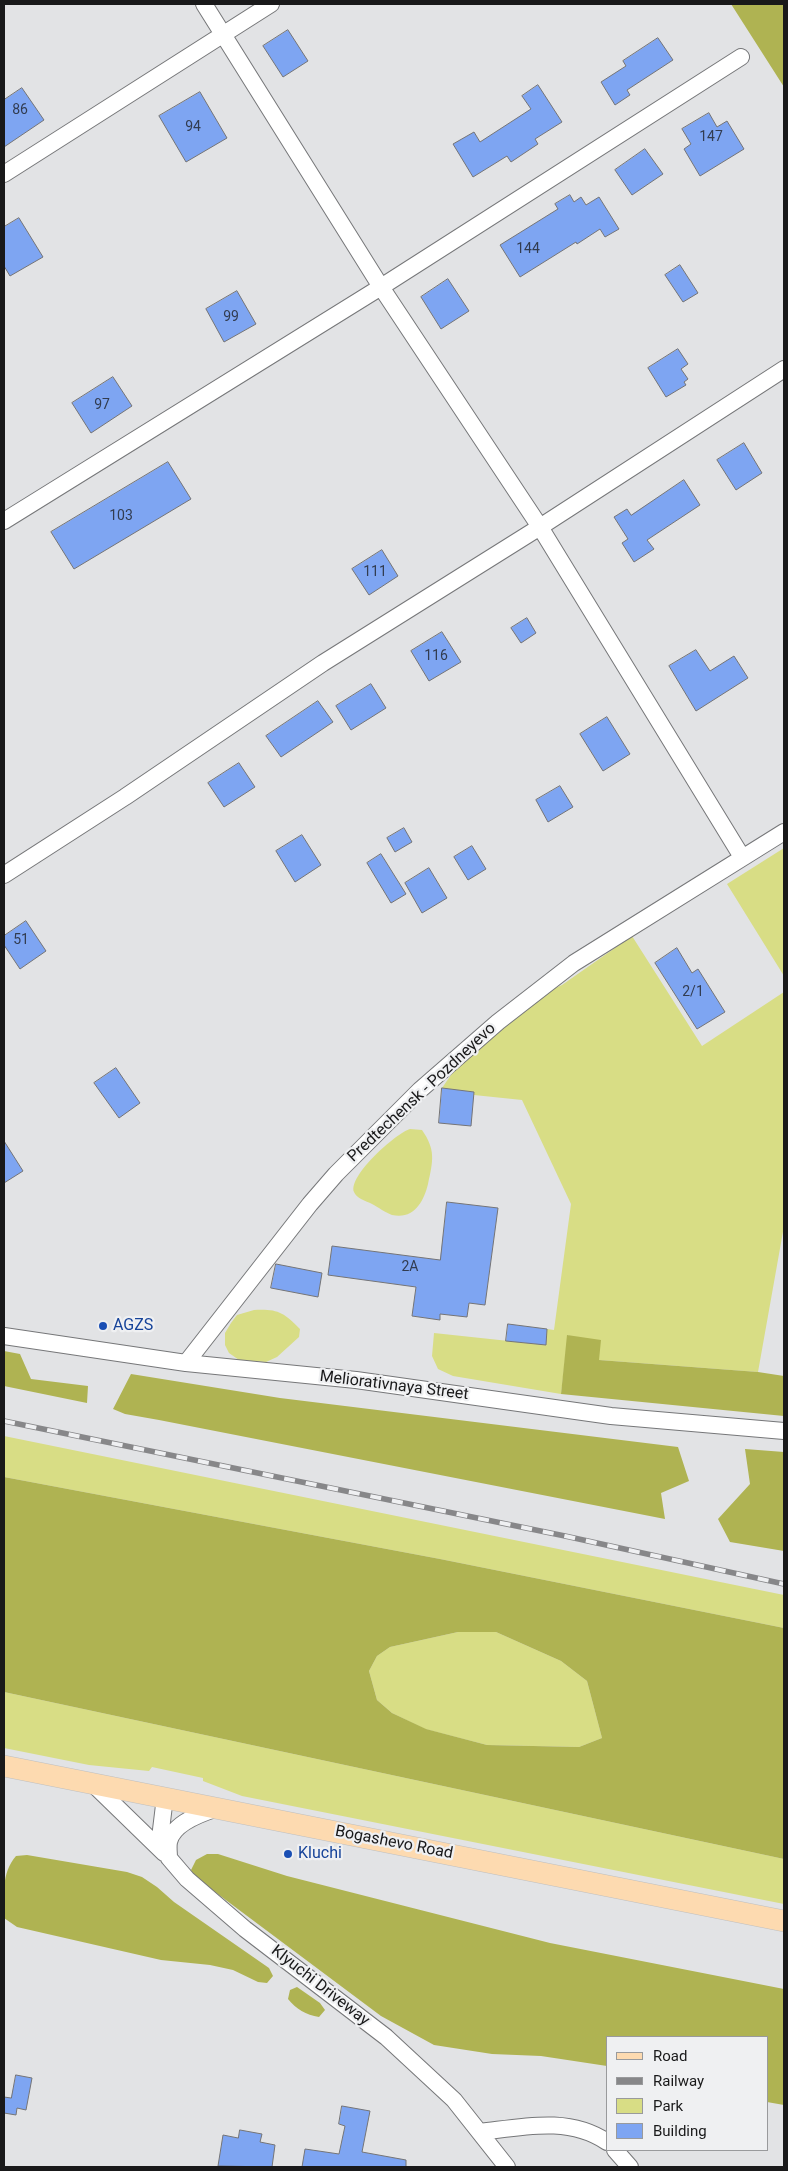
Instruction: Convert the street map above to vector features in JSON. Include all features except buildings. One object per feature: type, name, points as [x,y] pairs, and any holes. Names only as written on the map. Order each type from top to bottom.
[{"type":"main road","name":"Bogashevo Road","points":[[5,1771],[92,1783],[165,1797],[784,1921]]},
{"type":"street","points":[[204,4],[380,287],[540,527],[742,857]]},
{"type":"street","points":[[4,174],[222,33],[271,4]]},
{"type":"street","points":[[4,521],[380,287],[741,57]]},
{"type":"street","points":[[4,875],[125,797],[323,663],[540,527],[784,369]]},
{"type":"street","name":"Predtechensk - Pozdneyevo","points":[[186,1363],[310,1204],[336,1174],[420,1090],[498,1022],[574,963],[784,832]]},
{"type":"street","name":"Meliorativnaya Street","points":[[4,1336],[186,1363],[356,1380],[611,1416],[784,1431]]},
{"type":"street","points":[[92,1783],[168,1858]]},
{"type":"street","name":"Klyuchi Driveway","points":[[165,1797],[160,1838],[168,1858],[208,1899],[386,2037],[454,2100],[507,2167]]},
{"type":"street","points":[[168,1858],[170,1839],[182,1824],[198,1815],[218,1808]]},
{"type":"street","points":[[480,2132],[559,2125],[593,2133],[606,2141]]},
{"type":"street","points":[[616,2151],[630,2167]]},
{"type":"green space","points":[[731,4],[784,4],[784,87]]},
{"type":"green space","points":[[784,848],[784,976],[727,884]]},
{"type":"green space","points":[[632,936],[702,1046],[784,992],[784,1226],[758,1372],[599,1360],[568,1335],[561,1394],[453,1376],[438,1369],[432,1356],[434,1333],[546,1345],[547,1329],[554,1330],[571,1204],[522,1100],[474,1095],[474,1092],[442,1088],[453,1072],[541,994],[562,985]]},
{"type":"green space","points":[[410,1129],[422,1130],[430,1144],[432,1162],[430,1176],[424,1197],[417,1208],[406,1215],[392,1215],[357,1196],[354,1192],[354,1185],[358,1176],[374,1156],[394,1138]]},
{"type":"green space","points":[[254,1310],[269,1310],[280,1313],[300,1329],[299,1337],[277,1357],[266,1362],[239,1360],[229,1353],[225,1345],[225,1333],[237,1315]]},
{"type":"green space","points":[[567,1335],[601,1340],[599,1360],[758,1372],[784,1376],[784,1416],[561,1394]]},
{"type":"green space","points":[[4,1351],[20,1354],[31,1379],[88,1386],[87,1403],[4,1386]]},
{"type":"green space","points":[[131,1374],[280,1398],[678,1447],[689,1481],[661,1493],[665,1519],[125,1414],[113,1409]]},
{"type":"green space","points":[[4,1436],[784,1595],[784,1628],[440,1559],[4,1477]]},
{"type":"green space","points":[[745,1449],[784,1452],[784,1551],[730,1542],[718,1519],[750,1484]]},
{"type":"green space","points":[[4,1477],[440,1559],[784,1628],[784,1859],[4,1692]],"holes":[[[458,1632],[496,1632],[561,1661],[587,1681],[602,1738],[579,1747],[487,1745],[426,1729],[392,1713],[377,1700],[369,1671],[377,1656],[390,1647]]]},
{"type":"green space","points":[[458,1632],[496,1632],[561,1661],[587,1681],[602,1738],[579,1747],[487,1745],[425,1729],[392,1713],[377,1700],[369,1671],[377,1656],[390,1647]]},
{"type":"green space","points":[[4,1692],[784,1859],[784,1904],[242,1796],[203,1781],[203,1778],[152,1767],[149,1771],[89,1765],[4,1748]]},
{"type":"green space","points":[[207,1854],[218,1854],[287,1876],[550,1943],[784,1989],[784,2105],[768,2102],[768,2036],[606,2036],[606,2066],[541,2056],[492,2054],[434,2045],[381,2016],[195,1877],[191,1870],[196,1860]]},
{"type":"green space","points":[[27,1855],[127,1872],[142,1877],[174,1902],[269,1968],[273,1976],[267,1983],[258,1982],[233,1970],[210,1965],[161,1960],[17,1927],[4,1918],[4,1885],[8,1870],[16,1856]]},
{"type":"green space","points":[[297,1987],[320,2003],[325,2010],[319,2017],[302,2011],[288,1999],[290,1990]]},
{"type":"railway","points":[[4,1421],[565,1536],[784,1584]]},
{"type":"place","name":"AGZS","points":[[103,1326]]},
{"type":"place","name":"Kluchi","points":[[288,1854]]}]
